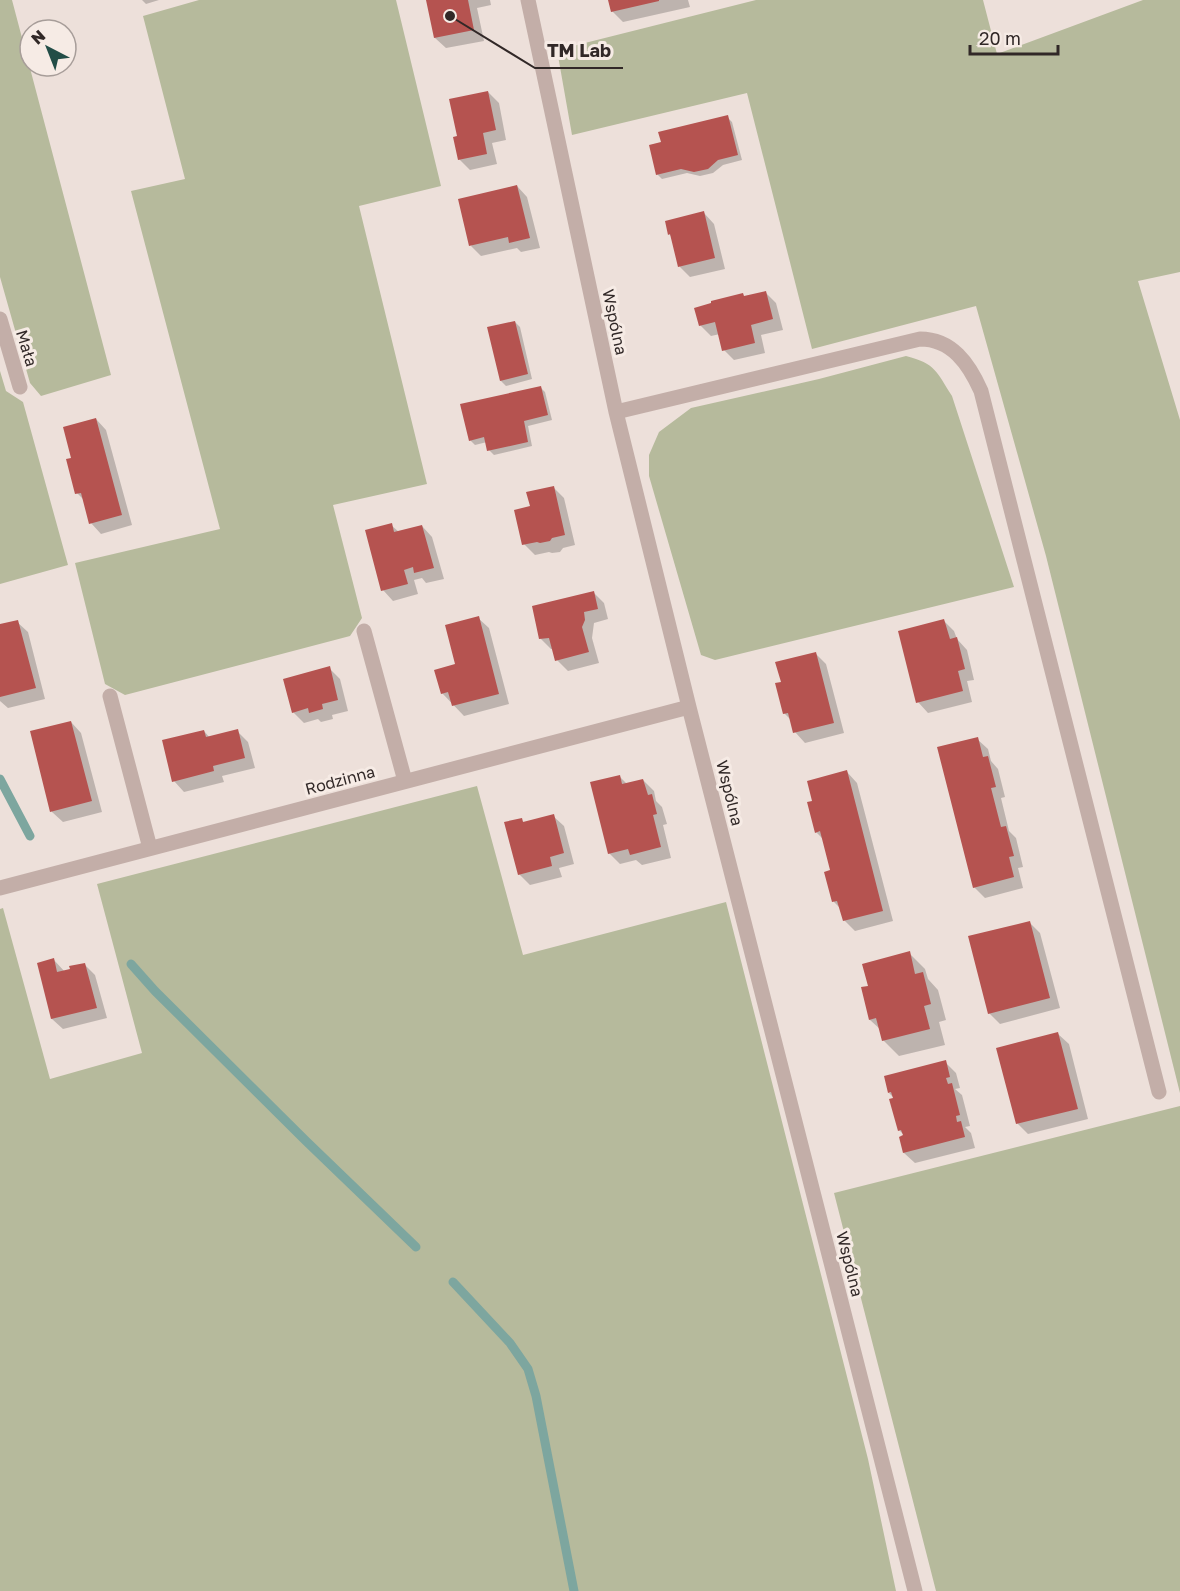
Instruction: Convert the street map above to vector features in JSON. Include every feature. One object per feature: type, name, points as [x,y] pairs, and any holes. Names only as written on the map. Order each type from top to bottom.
[{"type":"street","name":"Wspólna","points":[[528,0],[616,412],[915,1591]]},
{"type":"street","name":"Mała","points":[[0,319],[20,387]]},
{"type":"street","points":[[616,412],[920,339],[932,339],[939,342],[962,358],[981,391],[1159,1092]]},
{"type":"street","points":[[364,631],[405,781]]},
{"type":"street","points":[[110,696],[150,848]]},
{"type":"street","name":"Rodzinna","points":[[0,888],[689,706]]},
{"type":"green space","points":[[0,0],[12,0],[18,23],[18,78],[33,78],[111,375],[41,396],[30,383],[0,277]]},
{"type":"green space","points":[[199,0],[396,0],[441,186],[359,206],[427,484],[333,505],[362,618],[350,636],[125,695],[105,684],[75,563],[220,529],[131,191],[185,179],[143,16]]},
{"type":"green space","points":[[756,0],[983,0],[997,54],[1143,0],[1180,0],[1180,272],[1138,281],[1180,420],[1180,1093],[1046,556],[976,306],[812,349],[747,93],[572,135],[557,50]]},
{"type":"green space","points":[[906,356],[930,366],[952,396],[1014,587],[715,660],[701,655],[649,476],[649,455],[659,432],[691,408],[819,379]]},
{"type":"green space","points":[[0,371],[6,391],[23,402],[68,565],[0,584]]},
{"type":"green space","points":[[477,786],[523,955],[726,902],[868,1459],[896,1591],[0,1591],[0,909],[3,908],[50,1079],[142,1053],[97,884]]},
{"type":"green space","points":[[1180,1106],[1180,1591],[936,1591],[834,1193]]},
{"type":"building","points":[[426,0],[468,0],[474,30],[434,38]]},
{"type":"building","points":[[608,0],[659,0],[659,1],[611,12]]},
{"type":"building","points":[[488,91],[496,130],[483,133],[487,154],[458,160],[453,137],[457,136],[449,99]]},
{"type":"building","points":[[728,115],[738,155],[718,160],[708,169],[694,172],[681,169],[656,175],[649,145],[661,142],[658,132]]},
{"type":"building","points":[[517,185],[530,238],[509,243],[508,237],[469,246],[458,199]]},
{"type":"building","points":[[704,211],[715,258],[678,267],[665,221]]},
{"type":"building","points":[[766,291],[773,319],[751,325],[755,343],[722,351],[715,322],[699,326],[694,308],[743,293],[744,296]]},
{"type":"building","points":[[515,321],[528,374],[500,381],[487,327]]},
{"type":"building","points":[[541,386],[548,415],[524,421],[528,442],[487,451],[484,437],[469,441],[460,404]]},
{"type":"building","points":[[96,418],[122,515],[89,524],[81,493],[75,494],[66,459],[71,458],[63,427]]},
{"type":"building","points":[[554,486],[565,535],[552,538],[550,541],[522,545],[514,510],[530,506],[526,492]]},
{"type":"building","points":[[392,523],[394,532],[422,525],[434,568],[414,573],[413,567],[404,570],[408,584],[381,591],[365,530]]},
{"type":"building","points":[[594,591],[598,609],[584,612],[585,620],[582,627],[589,652],[555,661],[549,638],[539,639],[532,606]]},
{"type":"building","points":[[479,616],[499,694],[452,706],[448,692],[441,694],[434,670],[455,664],[445,625]]},
{"type":"building","points":[[944,619],[950,639],[957,637],[965,669],[958,671],[963,691],[916,703],[898,631]]},
{"type":"building","points":[[18,620],[36,688],[0,697],[0,624]]},
{"type":"building","points":[[816,652],[834,723],[793,733],[788,713],[783,714],[775,683],[781,682],[775,662]]},
{"type":"building","points":[[330,666],[338,700],[322,704],[323,709],[309,713],[308,708],[292,713],[283,679]]},
{"type":"building","points":[[71,721],[92,801],[50,812],[30,731]]},
{"type":"building","points":[[238,729],[245,758],[213,766],[214,771],[172,782],[162,740],[204,730],[206,737]]},
{"type":"building","points":[[978,737],[983,757],[988,756],[996,787],[991,788],[1001,827],[1006,826],[1014,856],[1009,857],[1014,877],[973,888],[937,747]]},
{"type":"building","points":[[847,770],[883,911],[843,921],[837,901],[832,902],[824,872],[830,870],[820,831],[815,833],[807,802],[812,801],[807,781]]},
{"type":"building","points":[[620,775],[622,784],[643,779],[648,795],[652,794],[657,814],[653,815],[661,847],[630,855],[628,849],[608,854],[590,782]]},
{"type":"building","points":[[554,814],[564,853],[550,857],[552,866],[518,875],[504,822],[522,818],[523,822]]},
{"type":"building","points":[[1030,921],[1050,998],[988,1014],[968,936]]},
{"type":"building","points":[[910,951],[915,974],[923,972],[931,1004],[924,1006],[930,1029],[882,1041],[876,1018],[869,1020],[861,987],[868,986],[862,964]]},
{"type":"building","points":[[54,958],[57,972],[70,969],[69,966],[85,963],[97,1008],[51,1019],[37,963]]},
{"type":"building","points":[[1058,1032],[1078,1109],[1016,1124],[996,1048]]},
{"type":"building","points":[[946,1060],[950,1077],[946,1078],[948,1084],[952,1083],[960,1115],[956,1116],[957,1122],[961,1121],[965,1137],[903,1153],[899,1137],[903,1135],[901,1130],[898,1131],[889,1099],[893,1098],[891,1092],[888,1093],[884,1076]]},
{"type":"waterway","points":[[0,779],[30,836]]},
{"type":"waterway","points":[[131,964],[155,991],[306,1141],[416,1247]]},
{"type":"waterway","points":[[453,1282],[510,1343],[528,1369],[536,1396],[574,1591]]},
{"type":"place","name":"TM Lab","points":[[450,16]]}]
